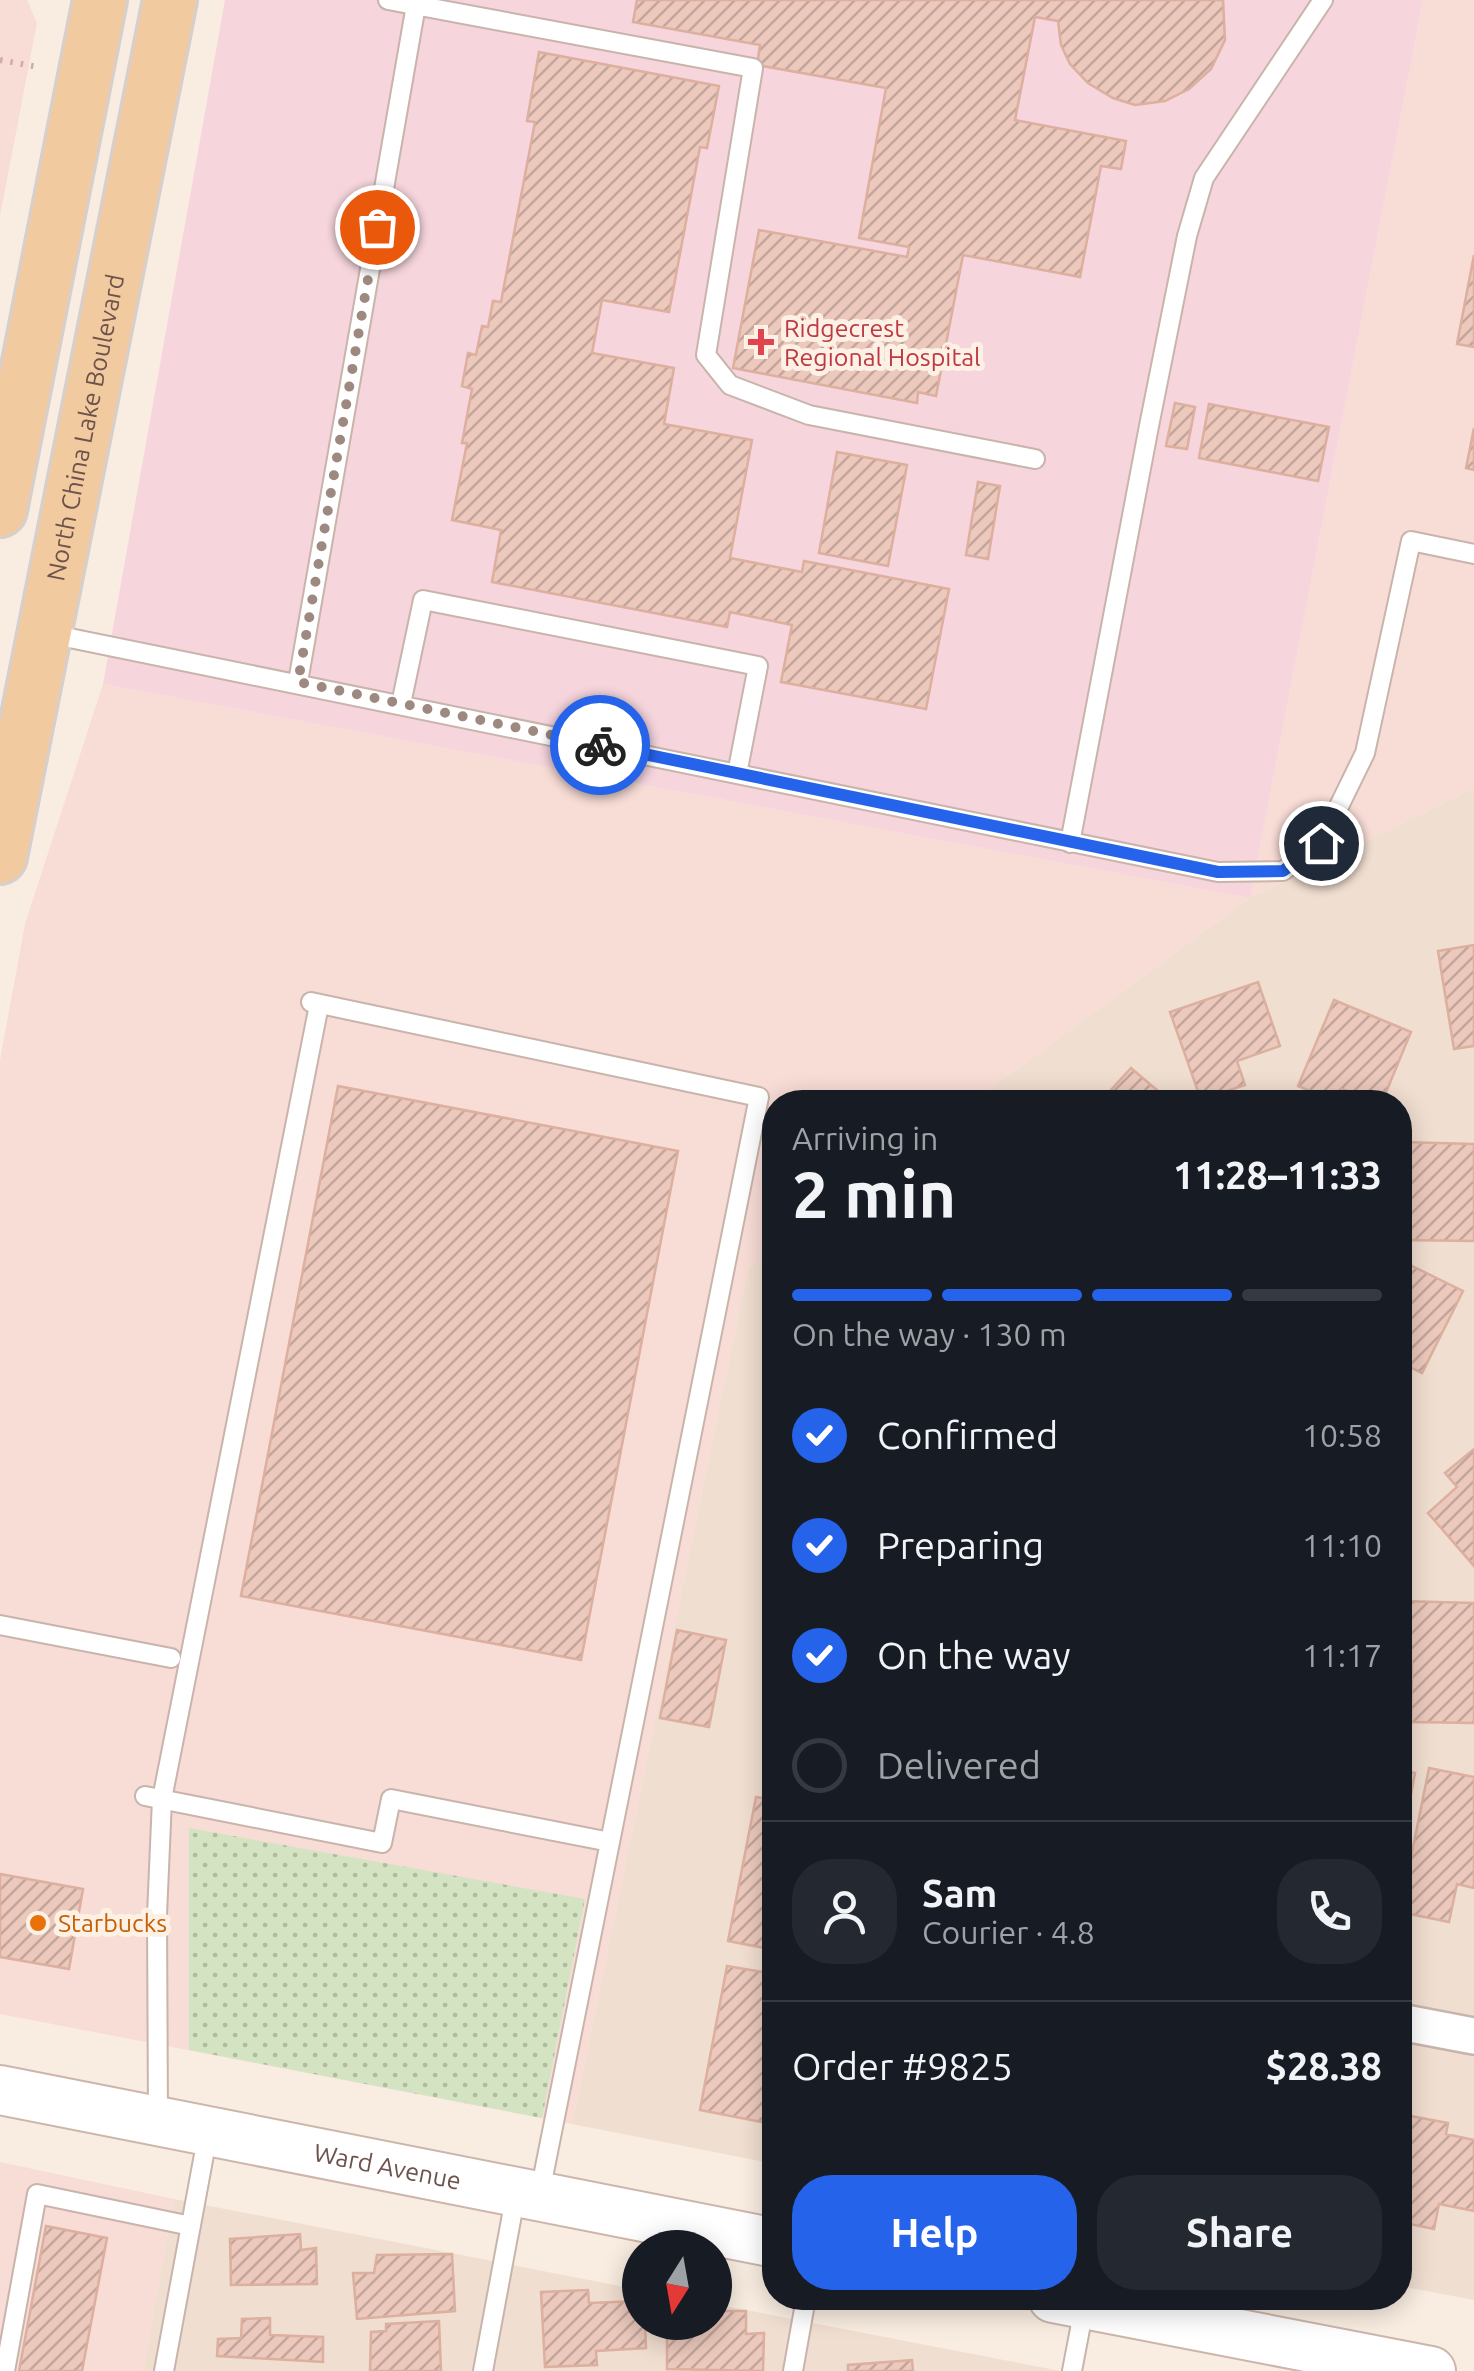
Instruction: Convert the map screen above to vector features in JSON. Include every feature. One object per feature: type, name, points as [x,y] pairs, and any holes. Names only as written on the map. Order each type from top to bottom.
[{"type":"main road","points":[[0,510],[100,0]]},
{"type":"main road","name":"North China Lake Boulevard","points":[[0,857],[170,0]]},
{"type":"street","points":[[1412,2024],[1474,2036]]},
{"type":"street","name":"Ward Avenue","points":[[0,2090],[762,2241]]},
{"type":"street","points":[[1107,2310],[1264,2347],[1431,2371]]},
{"type":"lane","points":[[388,0],[753,68],[706,356],[730,385],[808,414],[1036,459]]},
{"type":"lane","points":[[1070,843],[1148,426],[1187,236],[1204,178],[1323,0]]},
{"type":"lane","points":[[298,682],[416,5]]},
{"type":"lane","points":[[44,632],[1218,872],[1283,871],[1321,843],[1365,752],[1411,542],[1474,554]]},
{"type":"lane","points":[[401,704],[423,600],[758,666],[737,774]]},
{"type":"lane","points":[[158,2123],[154,1798],[315,1004],[759,1097],[610,1842],[483,2371]]},
{"type":"lane","points":[[0,1625],[171,1658]]},
{"type":"lane","points":[[154,1798],[382,1843],[391,1799],[610,1842]]},
{"type":"lane","points":[[164,2371],[208,2133]]},
{"type":"lane","points":[[5,2371],[37,2194],[191,2226]]},
{"type":"lane","points":[[792,2371],[804,2310]]},
{"type":"lane","points":[[1069,2310],[1072,2371]]},
{"type":"path","points":[[0,60],[38,67]]},
{"type":"shaded area","points":[[0,0],[27,0],[37,23],[0,216]]},
{"type":"shaded area","name":"Ridgecrest Regional Hospital","points":[[225,0],[1423,0],[1250,898],[103,684]]},
{"type":"shaded area","points":[[1423,0],[1474,0],[1474,788],[1250,898]]},
{"type":"shaded area","points":[[103,684],[1250,898],[988,1090],[762,1090],[762,1258],[748,1268],[572,2124],[0,2014],[0,1060],[25,924]]},
{"type":"shaded area","points":[[1474,788],[1474,2300],[1412,2288],[1412,1090],[988,1090],[1250,898]]},
{"type":"shaded area","points":[[762,1258],[762,2161],[572,2124],[748,1268]]},
{"type":"shaded area","points":[[0,2162],[174,2199],[143,2371],[0,2371]]},
{"type":"shaded area","points":[[174,2199],[622,2286],[622,2340],[732,2340],[732,2307],[1060,2371],[143,2371]]},
{"type":"green space","points":[[189,1828],[585,1899],[542,2118],[189,2050]]},
{"type":"building","points":[[637,0],[1223,0],[1225,40],[1211,69],[1189,89],[1165,101],[1135,105],[1088,83],[1070,64],[1061,45],[1058,21],[1035,17],[1015,120],[1126,141],[1121,169],[1101,166],[1080,277],[963,255],[936,396],[918,392],[917,403],[733,368],[759,230],[907,257],[909,247],[859,238],[886,88],[757,65],[760,45],[633,22]]},
{"type":"building","points":[[539,52],[719,86],[707,148],[700,147],[669,312],[602,300],[592,353],[674,368],[664,424],[752,440],[730,558],[802,572],[804,561],[949,589],[926,709],[781,682],[792,625],[730,612],[727,627],[492,582],[501,530],[452,520],[467,443],[462,443],[472,389],[462,386],[468,353],[476,355],[482,326],[488,327],[493,301],[501,302],[535,122],[527,121]]},
{"type":"building","points":[[1474,255],[1474,347],[1457,344]]},
{"type":"building","points":[[1175,403],[1195,407],[1187,449],[1166,446]]},
{"type":"building","points":[[1209,404],[1329,427],[1318,481],[1199,458]]},
{"type":"building","points":[[1474,428],[1474,470],[1466,468]]},
{"type":"building","points":[[837,452],[907,465],[888,566],[819,553]]},
{"type":"building","points":[[978,482],[1000,486],[988,559],[966,555]]},
{"type":"building","points":[[1474,945],[1474,1046],[1454,1049],[1438,951]]},
{"type":"building","points":[[1258,982],[1280,1046],[1237,1061],[1245,1085],[1230,1090],[1197,1090],[1170,1012]]},
{"type":"building","points":[[1334,1000],[1411,1032],[1387,1090],[1308,1090],[1298,1086]]},
{"type":"building","points":[[1131,1068],[1157,1090],[1111,1090]]},
{"type":"building","points":[[338,1086],[678,1151],[581,1660],[241,1596]]},
{"type":"building","points":[[1412,1142],[1474,1144],[1474,1241],[1412,1240]]},
{"type":"building","points":[[1412,1266],[1463,1291],[1422,1373],[1412,1368]]},
{"type":"building","points":[[1474,1449],[1474,1566],[1428,1513],[1457,1487],[1445,1473]]},
{"type":"building","points":[[1412,1601],[1474,1603],[1474,1723],[1412,1722]]},
{"type":"building","points":[[677,1630],[726,1640],[709,1727],[660,1718]]},
{"type":"building","points":[[1429,1768],[1474,1777],[1474,1888],[1457,1884],[1449,1922],[1412,1914],[1412,1852]]},
{"type":"building","points":[[756,1797],[762,1798],[762,1948],[728,1941]]},
{"type":"building","name":"Starbucks","points":[[0,1874],[83,1889],[69,1969],[0,1957]]},
{"type":"building","points":[[727,1966],[762,1972],[762,2122],[700,2110]]},
{"type":"building","points":[[1412,2116],[1448,2123],[1446,2134],[1474,2140],[1474,2211],[1439,2204],[1434,2229],[1412,2224]]},
{"type":"building","points":[[46,2226],[107,2238],[82,2371],[19,2371]]},
{"type":"building","points":[[300,2234],[301,2250],[316,2248],[317,2284],[231,2285],[230,2239]]},
{"type":"building","points":[[452,2254],[455,2311],[357,2319],[353,2273],[374,2273],[377,2255]]},
{"type":"building","points":[[588,2290],[589,2303],[622,2302],[622,2340],[646,2340],[646,2348],[596,2351],[597,2365],[545,2367],[541,2292]]},
{"type":"building","points":[[732,2311],[746,2311],[746,2334],[764,2333],[763,2371],[667,2369],[667,2340],[732,2340]]},
{"type":"building","points":[[270,2318],[270,2335],[323,2337],[323,2362],[217,2356],[218,2339],[241,2338],[242,2319]]},
{"type":"building","points":[[439,2321],[441,2371],[370,2371],[371,2332],[386,2331],[386,2324]]},
{"type":"building","points":[[912,2360],[913,2371],[848,2371],[848,2365]]},
{"type":"way so far","points":[[377,227],[298,682],[600,745]]},
{"type":"place","name":"Ridgecrest Regional Hospital","points":[[761,342]]},
{"type":"place","name":"Starbucks","points":[[38,1923]]},
{"type":"route","points":[[600,745],[1218,872],[1283,871],[1321,843]]}]
